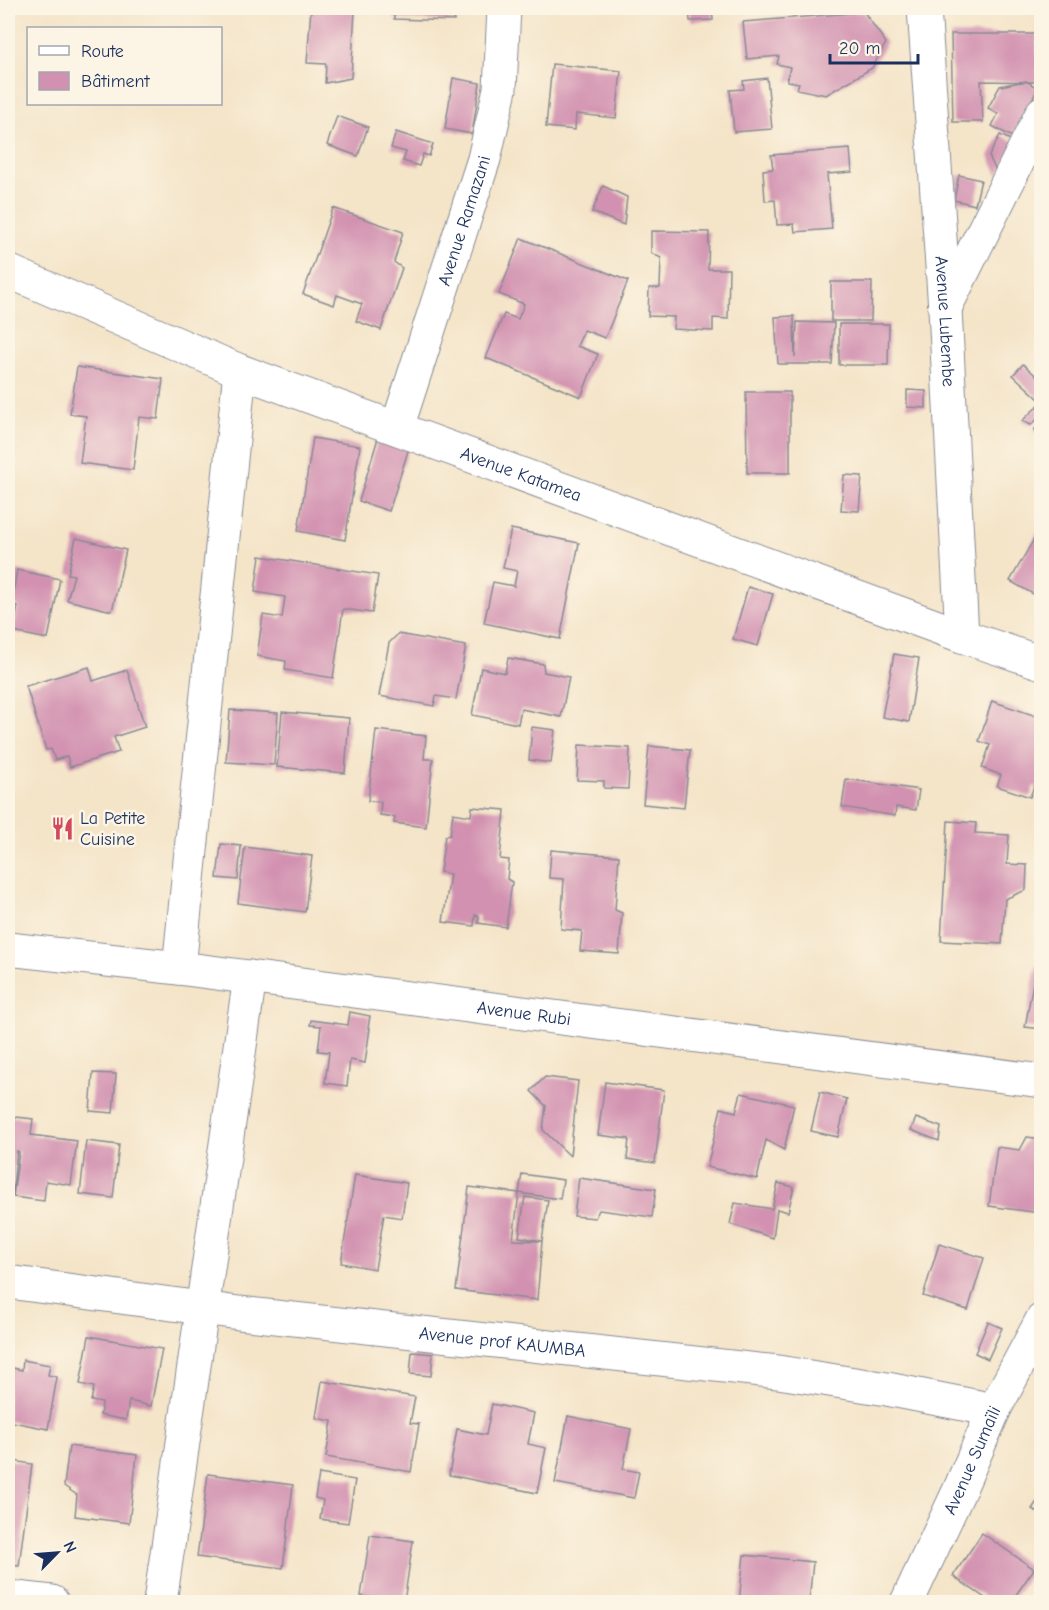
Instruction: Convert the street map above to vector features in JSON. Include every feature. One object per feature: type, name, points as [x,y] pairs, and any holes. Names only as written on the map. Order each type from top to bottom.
[{"type":"street","name":"Avenue Ramazani","points":[[397,428],[484,159],[500,89],[504,8]]},
{"type":"street","name":"Avenue Lubembe","points":[[924,8],[945,309],[962,636]]},
{"type":"street","points":[[945,309],[1041,114]]},
{"type":"street","name":"Avenue Katamea","points":[[8,271],[240,371],[1041,663]]},
{"type":"street","points":[[179,968],[240,371]]},
{"type":"street","name":"Avenue Rubi","points":[[8,949],[250,977],[1041,1081]]},
{"type":"street","points":[[160,1602],[250,977]]},
{"type":"street","name":"Avenue prof KAUMBA","points":[[8,1282],[202,1309],[778,1372],[887,1389],[994,1410]]},
{"type":"street","name":"Avenue Sumaïli","points":[[908,1602],[994,1410],[1041,1320]]},
{"type":"street","points":[[8,1597],[51,1602]]},
{"type":"building","points":[[311,8],[355,10],[351,78],[325,83],[326,64],[307,63]]},
{"type":"building","points":[[394,8],[454,8],[454,21],[394,19]]},
{"type":"building","points":[[689,8],[712,8],[713,20],[690,21]]},
{"type":"building","points":[[1042,8],[1042,11],[1021,9]]},
{"type":"building","points":[[864,12],[886,43],[872,68],[826,95],[797,89],[799,83],[787,81],[790,67],[777,64],[779,56],[747,59],[743,22]]},
{"type":"building","points":[[951,34],[1037,34],[1038,82],[981,81],[983,122],[953,122]]},
{"type":"building","points":[[552,64],[621,71],[616,118],[576,114],[575,130],[546,127]]},
{"type":"building","points":[[453,78],[480,83],[472,134],[445,129]]},
{"type":"building","points":[[767,78],[772,129],[734,132],[730,90],[744,89],[743,81]]},
{"type":"building","points":[[1026,81],[1038,88],[1012,137],[992,126],[998,114],[988,108],[1000,86]]},
{"type":"building","points":[[337,116],[368,127],[358,156],[327,145]]},
{"type":"building","points":[[396,132],[433,144],[429,156],[423,154],[419,166],[403,161],[406,152],[391,148]]},
{"type":"building","points":[[1000,135],[1015,142],[998,175],[989,156]]},
{"type":"building","points":[[850,149],[852,172],[827,174],[832,229],[795,232],[794,224],[777,225],[775,200],[765,201],[763,170],[773,169],[771,155]]},
{"type":"building","points":[[959,175],[981,180],[975,205],[954,200]]},
{"type":"building","points":[[603,186],[627,197],[624,225],[592,212]]},
{"type":"building","points":[[333,208],[403,232],[394,262],[402,268],[381,330],[356,321],[362,304],[337,295],[334,305],[303,294]]},
{"type":"building","points":[[651,231],[709,232],[708,269],[729,269],[728,319],[713,318],[713,331],[673,329],[674,317],[648,316],[649,288],[660,288],[661,258],[651,253]]},
{"type":"building","points":[[521,238],[628,281],[605,338],[584,330],[577,346],[598,354],[581,397],[486,358],[504,314],[518,319],[524,304],[499,294]]},
{"type":"building","points":[[831,282],[872,282],[871,321],[831,321]]},
{"type":"building","points":[[794,316],[795,357],[797,322],[834,323],[832,364],[778,364],[775,317]]},
{"type":"building","points":[[839,324],[889,324],[888,365],[839,365]]},
{"type":"building","points":[[1023,364],[1042,381],[1042,397],[1039,399],[1013,375]]},
{"type":"building","points":[[77,367],[163,379],[158,419],[139,417],[133,470],[80,463],[86,416],[70,414]]},
{"type":"building","points":[[907,390],[926,391],[926,408],[907,407]]},
{"type":"building","points":[[746,392],[790,392],[790,473],[747,473]]},
{"type":"building","points":[[1042,402],[1042,415],[1031,425],[1022,421]]},
{"type":"building","points":[[1042,422],[1042,438],[1034,430]]},
{"type":"building","points":[[313,438],[360,446],[345,540],[298,531]]},
{"type":"building","points":[[378,438],[409,448],[389,511],[359,501]]},
{"type":"building","points":[[844,475],[862,476],[859,511],[841,510]]},
{"type":"building","points":[[1042,525],[1042,599],[1010,581]]},
{"type":"building","points":[[511,529],[579,543],[560,639],[484,623],[493,582],[514,586],[517,571],[503,568]]},
{"type":"building","points":[[76,538],[126,550],[112,611],[67,600],[74,575],[68,574]]},
{"type":"building","points":[[260,556],[378,575],[372,613],[343,609],[333,678],[285,670],[286,661],[257,656],[263,615],[282,618],[285,597],[255,592]]},
{"type":"building","points":[[17,570],[60,579],[48,639],[13,632],[18,606],[11,604]]},
{"type":"building","points":[[748,587],[773,594],[758,646],[733,639]]},
{"type":"building","points":[[398,634],[466,646],[456,699],[436,696],[434,706],[379,696],[389,643]]},
{"type":"building","points":[[894,654],[919,658],[909,722],[882,717]]},
{"type":"building","points":[[508,658],[543,664],[544,672],[569,677],[561,717],[521,709],[518,724],[472,715],[481,668],[505,673]]},
{"type":"building","points":[[89,667],[93,681],[127,670],[145,727],[114,737],[119,752],[70,767],[67,756],[55,760],[51,749],[46,750],[26,686]]},
{"type":"building","points":[[992,701],[1042,718],[1042,789],[1034,786],[1030,797],[997,786],[1001,775],[982,768],[990,745],[979,741]]},
{"type":"building","points":[[230,710],[278,713],[274,765],[226,762]]},
{"type":"building","points":[[282,712],[349,718],[345,773],[277,767]]},
{"type":"building","points":[[532,727],[555,730],[551,763],[529,760]]},
{"type":"building","points":[[376,730],[426,736],[424,759],[433,759],[426,827],[394,823],[395,817],[380,815],[381,802],[368,801]]},
{"type":"building","points":[[579,745],[630,748],[628,789],[604,788],[604,781],[577,780]]},
{"type":"building","points":[[649,746],[690,750],[684,808],[643,804]]},
{"type":"building","points":[[846,779],[919,790],[916,810],[896,807],[895,816],[842,807]]},
{"type":"building","points":[[472,807],[505,810],[500,859],[509,860],[507,879],[512,882],[506,927],[478,923],[479,916],[475,915],[474,926],[443,922],[450,874],[440,872],[445,836],[450,835],[453,813],[471,816]]},
{"type":"building","points":[[948,821],[976,823],[975,833],[1009,835],[1007,864],[1027,865],[1026,890],[1005,899],[1002,944],[941,941]]},
{"type":"building","points":[[221,844],[241,846],[238,880],[217,878]]},
{"type":"building","points":[[245,847],[312,856],[305,912],[238,903]]},
{"type":"building","points":[[551,850],[619,856],[615,910],[622,913],[619,954],[580,951],[582,931],[561,929],[564,879],[549,878]]},
{"type":"building","points":[[1036,966],[1042,967],[1042,1029],[1025,1027]]},
{"type":"building","points":[[350,1012],[370,1016],[365,1063],[350,1060],[347,1086],[325,1083],[329,1052],[318,1051],[321,1026],[310,1025],[311,1020],[348,1025]]},
{"type":"building","points":[[93,1073],[116,1074],[113,1113],[90,1111]]},
{"type":"building","points":[[545,1077],[578,1081],[570,1156],[543,1130],[546,1106],[531,1091]]},
{"type":"building","points":[[605,1082],[664,1090],[655,1163],[627,1159],[629,1139],[598,1135]]},
{"type":"building","points":[[820,1092],[847,1099],[838,1137],[811,1131]]},
{"type":"building","points":[[741,1093],[794,1105],[784,1150],[766,1140],[757,1179],[707,1167],[721,1108],[736,1112]]},
{"type":"building","points":[[8,1116],[33,1119],[31,1135],[77,1141],[71,1185],[46,1181],[44,1201],[13,1197],[19,1152],[17,1151],[12,1196],[8,1195]]},
{"type":"building","points":[[916,1118],[941,1127],[939,1141],[911,1130]]},
{"type":"building","points":[[1027,1137],[1042,1139],[1040,1213],[989,1206],[997,1147],[1020,1150]]},
{"type":"building","points":[[86,1141],[119,1145],[113,1198],[80,1194]]},
{"type":"building","points":[[522,1174],[563,1180],[560,1199],[519,1193]]},
{"type":"building","points":[[355,1175],[407,1183],[402,1218],[384,1215],[375,1269],[341,1263]]},
{"type":"building","points":[[579,1178],[656,1189],[652,1217],[599,1210],[595,1218],[574,1216]]},
{"type":"building","points":[[778,1183],[794,1187],[788,1212],[777,1209],[773,1238],[730,1224],[735,1203],[772,1209]]},
{"type":"building","points":[[469,1187],[519,1193],[513,1240],[542,1241],[537,1300],[456,1290]]},
{"type":"building","points":[[525,1197],[548,1200],[542,1241],[519,1237]]},
{"type":"building","points":[[939,1244],[984,1258],[968,1310],[923,1296]]},
{"type":"building","points":[[988,1322],[1002,1328],[988,1359],[975,1353]]},
{"type":"building","points":[[89,1336],[162,1349],[151,1406],[129,1401],[126,1420],[100,1415],[102,1403],[91,1401],[94,1387],[80,1384]]},
{"type":"building","points":[[412,1352],[433,1354],[431,1376],[410,1374]]},
{"type":"building","points":[[23,1360],[50,1365],[48,1375],[57,1377],[48,1429],[8,1421],[8,1367],[22,1370]]},
{"type":"building","points":[[322,1381],[415,1397],[410,1423],[419,1424],[411,1472],[326,1457],[332,1421],[316,1418]]},
{"type":"building","points":[[492,1404],[534,1413],[528,1444],[546,1448],[537,1493],[449,1475],[457,1429],[486,1435]]},
{"type":"building","points":[[568,1416],[631,1429],[623,1469],[639,1472],[634,1498],[555,1483]]},
{"type":"building","points":[[69,1446],[137,1455],[129,1523],[75,1516],[77,1495],[64,1486]]},
{"type":"building","points":[[8,1460],[32,1464],[19,1566],[8,1565]]},
{"type":"building","points":[[208,1474],[293,1485],[283,1568],[197,1557]]},
{"type":"building","points":[[319,1474],[355,1480],[348,1523],[320,1519],[323,1500],[315,1498]]},
{"type":"building","points":[[1042,1494],[1042,1515],[1032,1509]]},
{"type":"building","points":[[982,1533],[1034,1569],[1011,1602],[991,1602],[953,1576]]},
{"type":"building","points":[[370,1535],[413,1541],[404,1602],[361,1596]]},
{"type":"building","points":[[744,1555],[813,1562],[809,1602],[739,1602]]},
{"type":"place","name":"La Petite Cuisine","points":[[62,828]]}]
